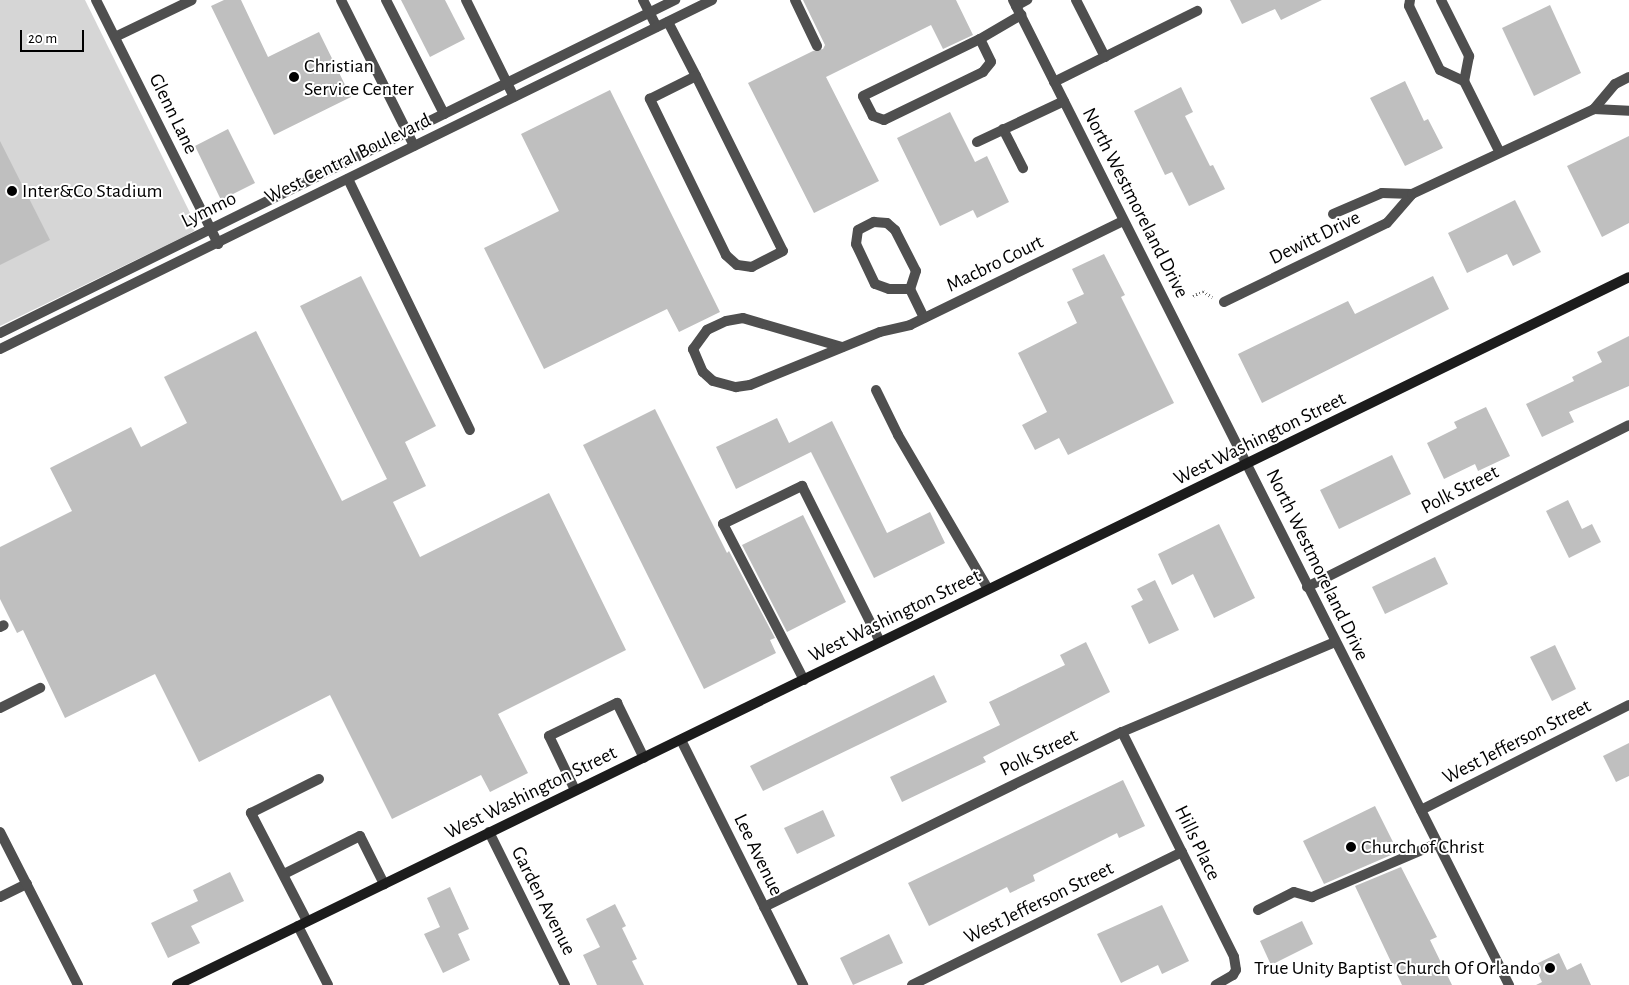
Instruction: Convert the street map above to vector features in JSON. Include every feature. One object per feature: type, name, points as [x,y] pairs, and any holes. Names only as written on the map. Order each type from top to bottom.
[{"type":"main road","name":"West Washington Street","points":[[176,985],[1629,277]]},
{"type":"street","name":"Glenn Lane","points":[[96,0],[218,244]]},
{"type":"street","points":[[115,37],[192,0]]},
{"type":"street","points":[[341,0],[414,146]]},
{"type":"street","points":[[386,0],[444,114]]},
{"type":"street","points":[[466,0],[514,97]]},
{"type":"street","points":[[643,0],[657,27]]},
{"type":"street","name":"Lymmo","points":[[0,332],[675,0]]},
{"type":"street","name":"West Central Boulevard","points":[[0,349],[218,244],[712,0]]},
{"type":"street","points":[[795,0],[817,46]]},
{"type":"street","points":[[980,39],[991,62],[983,72],[884,120],[873,116],[863,96],[980,39],[1016,7],[1027,0]]},
{"type":"street","points":[[1076,0],[1104,57]]},
{"type":"street","points":[[1410,0],[1409,6],[1440,70],[1464,82],[1499,151]]},
{"type":"street","points":[[1441,0],[1469,56],[1464,82]]},
{"type":"street","name":"North Westmoreland Drive","points":[[1016,7],[1248,464],[1307,587],[1438,843],[1508,985]]},
{"type":"street","points":[[1054,82],[1197,12]]},
{"type":"street","points":[[668,22],[696,76],[784,251],[745,267],[737,265],[726,254],[650,99],[696,76]]},
{"type":"street","name":"Dewitt Drive","points":[[1594,109],[1615,84],[1629,77]]},
{"type":"street","points":[[978,142],[1064,101]]},
{"type":"street","name":"Dewitt Drive","points":[[1224,302],[1387,223],[1412,194],[1499,151],[1594,109],[1629,110]]},
{"type":"street","points":[[1003,129],[1022,168]]},
{"type":"street","points":[[348,179],[470,430]]},
{"type":"street","name":"Dewitt Drive","points":[[1333,214],[1382,193],[1412,194]]},
{"type":"street","name":"Macbro Court","points":[[842,346],[744,318],[726,321],[707,330],[693,348],[703,372],[713,381],[736,387],[750,385],[842,346],[924,318],[1123,221]]},
{"type":"street","points":[[910,289],[889,289],[875,284],[856,244],[858,230],[874,222],[886,223],[895,230],[916,271],[910,289],[924,318]]},
{"type":"street","points":[[876,390],[898,435],[988,589]]},
{"type":"street","name":"Polk Street","points":[[1307,587],[1629,424]]},
{"type":"street","points":[[804,680],[723,524],[802,486],[880,642]]},
{"type":"street","name":"Polk Street","points":[[764,907],[1122,732],[1335,642]]},
{"type":"street","points":[[0,708],[40,688]]},
{"type":"street","points":[[575,790],[549,736],[617,703],[644,758]]},
{"type":"street","name":"West Jefferson Street","points":[[1421,810],[1629,705]]},
{"type":"street","name":"Hills Place","points":[[1122,732],[1234,957],[1236,970],[1216,985]]},
{"type":"street","name":"Lee Avenue","points":[[681,740],[803,985]]},
{"type":"street","points":[[319,779],[251,813],[284,874],[328,985]]},
{"type":"street","points":[[0,832],[78,985]]},
{"type":"street","name":"Garden Avenue","points":[[489,832],[565,985]]},
{"type":"street","points":[[284,874],[360,836],[384,884]]},
{"type":"street","points":[[1258,910],[1294,892],[1312,896],[1438,843]]},
{"type":"street","name":"West Jefferson Street","points":[[912,985],[1182,852]]},
{"type":"street","points":[[0,897],[27,884]]},
{"type":"shaded area","points":[[0,0],[85,0],[196,225],[194,231],[185,236],[0,326]]},
{"type":"building","name":"Christian Service Center","points":[[224,0],[241,0],[268,57],[319,32],[351,97],[274,135],[211,6]]},
{"type":"building","points":[[401,0],[445,0],[465,39],[430,57]]},
{"type":"building","points":[[803,0],[956,0],[973,35],[943,49],[931,25],[826,77],[879,181],[814,213],[748,83],[813,51],[823,49],[825,45]]},
{"type":"building","points":[[1230,0],[1322,0],[1281,20],[1275,9],[1242,24]]},
{"type":"building","points":[[1550,5],[1581,73],[1534,96],[1502,28]]},
{"type":"building","points":[[1405,81],[1424,121],[1428,119],[1443,148],[1405,166],[1370,98]]},
{"type":"building","points":[[1181,87],[1193,112],[1185,116],[1210,166],[1213,165],[1225,189],[1189,206],[1172,172],[1165,175],[1134,111]]},
{"type":"building","points":[[610,90],[720,312],[679,332],[667,309],[544,369],[484,248],[559,211],[521,134]]},
{"type":"building","points":[[950,112],[975,162],[987,156],[1009,202],[977,218],[973,210],[940,226],[897,138]]},
{"type":"building","points":[[228,129],[255,183],[221,200],[195,146]]},
{"type":"building","points":[[1629,136],[1629,223],[1602,237],[1567,166]]},
{"type":"building","name":"Inter&Co Stadium","points":[[0,141],[50,240],[0,265]]},
{"type":"building","points":[[1515,200],[1541,252],[1513,266],[1507,254],[1467,273],[1448,233]]},
{"type":"building","points":[[1104,254],[1125,295],[1121,297],[1174,403],[1068,455],[1059,438],[1035,450],[1022,425],[1047,412],[1018,353],[1077,323],[1067,302],[1084,294],[1072,269]]},
{"type":"building","points":[[361,276],[436,426],[405,442],[426,486],[393,502],[420,557],[549,493],[626,650],[498,714],[528,773],[490,792],[481,775],[392,819],[330,695],[199,762],[155,674],[65,718],[23,630],[17,633],[0,599],[0,547],[72,511],[50,468],[131,427],[141,447],[187,423],[164,377],[256,331],[342,501],[387,479],[300,306]]},
{"type":"building","points":[[1433,276],[1449,309],[1262,403],[1238,354],[1348,301],[1355,314]]},
{"type":"building","points":[[1629,336],[1629,386],[1569,412],[1574,422],[1542,437],[1526,404],[1574,381],[1572,377],[1602,362],[1597,352]]},
{"type":"building","points":[[1486,407],[1510,456],[1478,471],[1475,464],[1444,479],[1427,443],[1457,428],[1454,422]]},
{"type":"building","points":[[655,409],[727,553],[729,551],[775,638],[770,640],[776,653],[704,689],[583,445]]},
{"type":"building","points":[[777,418],[789,443],[832,421],[887,533],[930,512],[945,543],[874,578],[811,452],[736,489],[716,447]]},
{"type":"building","points":[[1392,455],[1411,494],[1339,529],[1320,490]]},
{"type":"building","points":[[1568,500],[1582,529],[1592,524],[1601,542],[1569,558],[1546,511]]},
{"type":"building","points":[[803,515],[846,602],[787,632],[742,545]]},
{"type":"building","points":[[1219,524],[1255,598],[1214,618],[1193,574],[1172,585],[1158,554]]},
{"type":"building","points":[[1435,557],[1448,584],[1385,614],[1372,587]]},
{"type":"building","points":[[1155,580],[1179,630],[1149,644],[1131,606],[1143,600],[1137,589]]},
{"type":"building","points":[[1086,642],[1110,692],[983,757],[986,762],[902,802],[890,777],[1000,725],[989,702],[1065,665],[1060,655]]},
{"type":"building","points":[[1555,645],[1576,689],[1552,701],[1530,657]]},
{"type":"building","points":[[934,675],[947,702],[763,791],[750,766]]},
{"type":"building","points":[[1629,743],[1629,776],[1616,782],[1603,756]]},
{"type":"building","points":[[1123,780],[1145,826],[1119,838],[1117,833],[1033,875],[1035,881],[1010,893],[1007,887],[929,926],[908,883]]},
{"type":"building","name":"Church of Christ","points":[[1375,806],[1398,852],[1324,884],[1303,841]]},
{"type":"building","points":[[823,810],[835,836],[797,854],[784,828]]},
{"type":"building","points":[[1401,867],[1437,937],[1430,940],[1452,985],[1402,985],[1355,886]]},
{"type":"building","points":[[230,872],[244,901],[191,926],[200,943],[168,958],[151,923],[198,901],[193,890]]},
{"type":"building","points":[[450,887],[469,929],[458,934],[470,960],[443,973],[424,934],[440,927],[427,898]]},
{"type":"building","points":[[615,904],[626,926],[622,928],[637,959],[632,961],[644,985],[597,985],[583,955],[600,947],[586,919]]},
{"type":"building","points":[[1162,905],[1189,961],[1162,974],[1158,965],[1121,983],[1097,934]]},
{"type":"building","points":[[1302,921],[1313,944],[1271,965],[1260,941]]},
{"type":"building","points":[[889,934],[903,963],[853,985],[840,958]]},
{"type":"building","name":"True Unity Baptist Church Of Orlando","points":[[1559,953],[1567,970],[1581,963],[1591,985],[1536,985],[1542,982],[1534,965]]},
{"type":"place","name":"Christian Service Center","points":[[294,77]]},
{"type":"place","name":"Inter&Co Stadium","points":[[12,191]]},
{"type":"place","name":"Church of Christ","points":[[1351,847]]},
{"type":"place","name":"True Unity Baptist Church Of Orlando","points":[[1550,968]]}]
